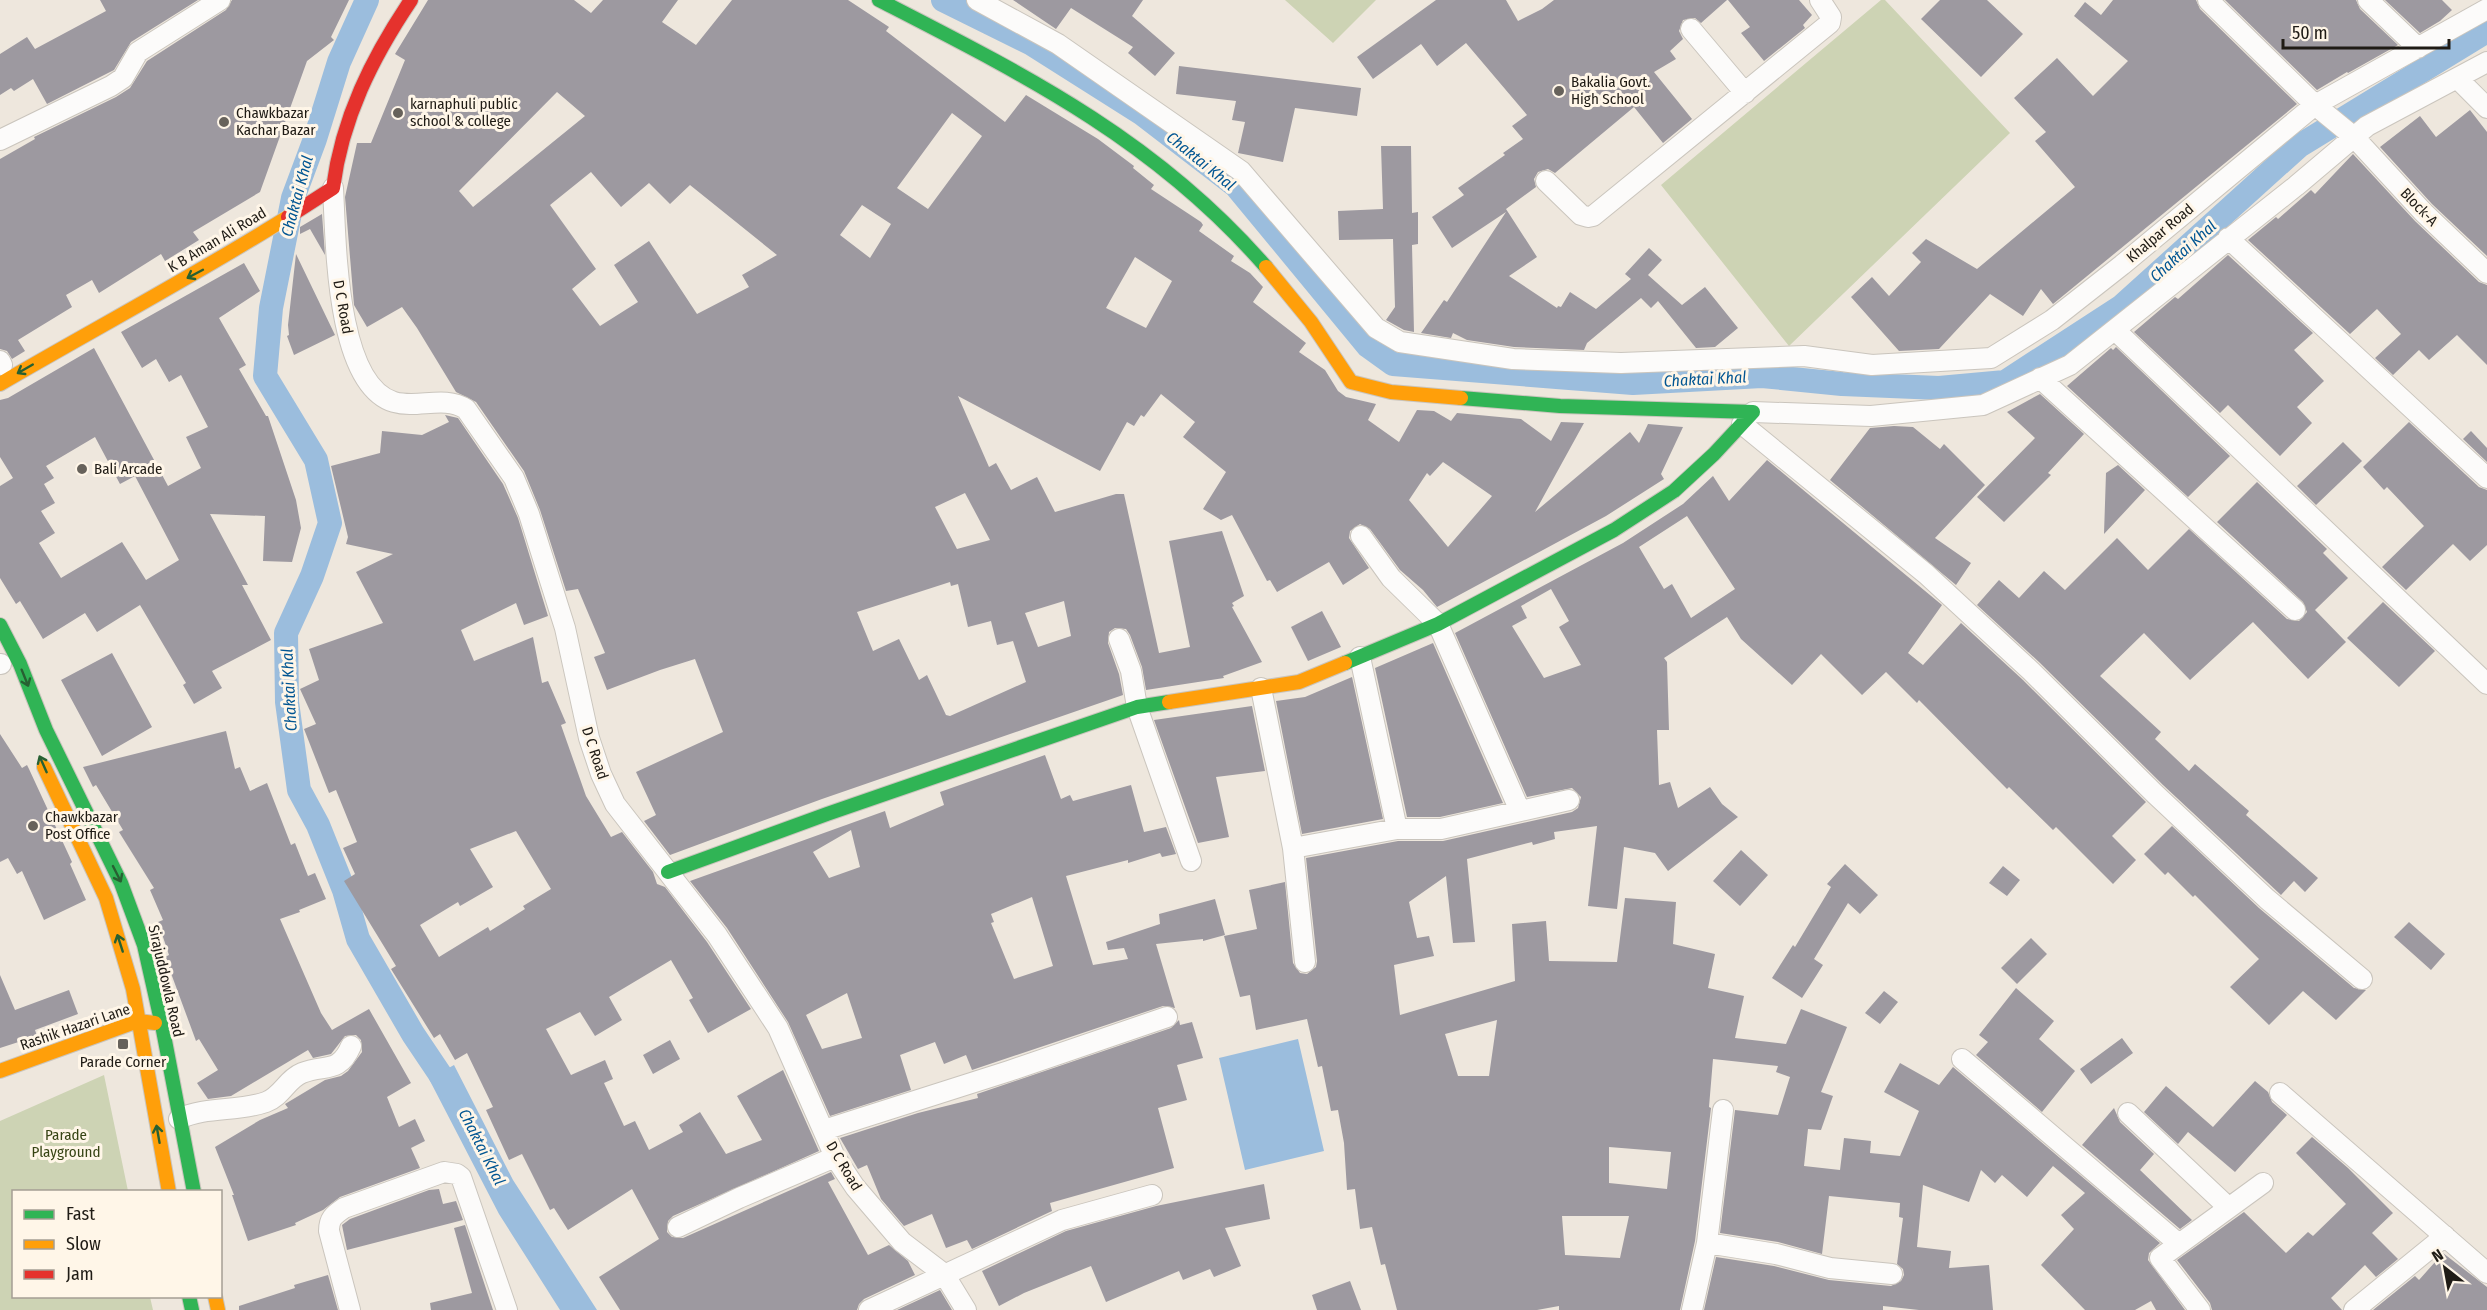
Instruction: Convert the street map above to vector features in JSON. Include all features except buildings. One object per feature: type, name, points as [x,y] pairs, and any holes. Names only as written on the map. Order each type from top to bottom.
[{"type":"street","points":[[0,140],[111,86],[123,78],[138,52],[220,0]]},
{"type":"street","points":[[334,181],[348,117],[392,27],[411,0]]},
{"type":"street","points":[[879,0],[1032,80],[1107,126],[1175,179],[1247,245],[1306,315],[1351,382],[1391,392],[1748,418],[1871,416],[1983,405],[2070,365],[2296,186],[2367,126],[2487,62]]},
{"type":"street","name":"Khalpar Road","points":[[977,0],[1058,44],[1241,171],[1376,328],[1400,342],[1513,359],[1621,363],[1803,356],[1872,365],[1991,358],[2060,313],[2315,105],[2418,48],[2477,8]]},
{"type":"street","points":[[1546,181],[1581,215],[1593,216],[1830,23],[1831,17],[1820,0]]},
{"type":"street","points":[[2208,0],[2315,105]]},
{"type":"street","points":[[2368,0],[2418,48]]},
{"type":"street","points":[[1691,29],[1745,93]]},
{"type":"street","points":[[2458,79],[2487,108]]},
{"type":"street","name":"Block-A","points":[[2315,105],[2354,137],[2423,212],[2487,273]]},
{"type":"street","name":"K B Aman Ali Road","points":[[3,367],[120,314],[221,259],[258,224],[334,181]]},
{"type":"street","name":"D C Road","points":[[334,181],[337,273],[347,336],[365,377],[380,393],[393,402],[418,405],[446,402],[458,404],[466,409],[514,478],[529,514],[565,628],[589,738],[601,774],[615,804],[717,935],[778,1028],[835,1157],[855,1187],[902,1242],[944,1275],[966,1310]]},
{"type":"street","points":[[2228,238],[2487,478]]},
{"type":"street","points":[[218,243],[221,259]]},
{"type":"street","points":[[2115,330],[2487,684]]},
{"type":"street","points":[[2040,378],[2295,610]]},
{"type":"street","points":[[668,872],[958,768],[1137,707],[1299,682],[1360,657],[1438,624],[1614,530],[1674,491],[1748,418]]},
{"type":"street","points":[[1748,418],[1926,574],[2031,670],[2155,794],[2267,899],[2362,979]]},
{"type":"street","points":[[1361,536],[1391,578],[1438,624],[1520,811]]},
{"type":"street","name":"Sirajuddowla Road","points":[[0,625],[20,664],[46,730],[121,883],[144,945],[162,1024],[194,1190]]},
{"type":"street","points":[[1119,639],[1131,671],[1137,707],[1191,861]]},
{"type":"street","points":[[1360,657],[1397,829]]},
{"type":"street","points":[[1261,688],[1293,848],[1305,962]]},
{"type":"street","points":[[38,754],[106,898],[126,961],[169,1190]]},
{"type":"street","points":[[1293,848],[1397,829],[1442,829],[1569,801]]},
{"type":"street","points":[[824,1130],[1009,1071],[1167,1017]]},
{"type":"street","name":"Rashik Hazari Lane","points":[[0,1071],[138,1021],[162,1024]]},
{"type":"street","points":[[179,1119],[191,1113],[266,1102],[278,1096],[293,1079],[302,1073],[339,1064],[346,1058],[351,1046]]},
{"type":"street","points":[[1962,1059],[2179,1244]]},
{"type":"street","points":[[2280,1093],[2487,1273]]},
{"type":"street","points":[[1692,1310],[1707,1243],[1723,1110]]},
{"type":"street","points":[[2128,1113],[2229,1208]]},
{"type":"street","points":[[678,1227],[835,1157]]},
{"type":"street","points":[[350,1310],[329,1231],[332,1217],[344,1208],[444,1172],[461,1177],[507,1310]]},
{"type":"street","points":[[2200,1310],[2160,1258],[2263,1183]]},
{"type":"street","points":[[869,1310],[1062,1220],[1152,1195]]},
{"type":"street","points":[[2354,1310],[2445,1236]]},
{"type":"street","points":[[1707,1243],[1776,1254],[1830,1268],[1892,1274]]},
{"type":"green space","points":[[1285,0],[1376,0],[1333,43]]},
{"type":"green space","points":[[1881,0],[1885,0],[2010,133],[1789,346],[1661,185]]},
{"type":"green space","name":"Parade Playground","points":[[104,1075],[128,1190],[12,1190],[12,1298],[150,1298],[153,1310],[0,1310],[0,1121]]},
{"type":"water","points":[[1298,1039],[1324,1151],[1245,1170],[1219,1058]]},
{"type":"water","points":[[454,1065],[513,1180],[597,1310],[560,1310],[499,1214],[429,1079]]},
{"type":"waterway","name":"Chaktai Khal","points":[[367,0],[339,62],[315,139],[293,198],[271,308],[265,376],[316,460],[330,523],[312,576],[286,633],[287,702],[299,790],[318,825],[344,890],[358,939],[413,1034],[458,1101]]},
{"type":"waterway","name":"Chaktai Khal","points":[[943,0],[1032,44],[1141,113],[1236,186],[1368,346],[1393,364],[1633,383],[1762,376],[1842,384],[1939,388],[2005,382],[2122,306],[2299,146],[2487,31]]},
{"type":"traffic: fast","points":[[879,0],[1037,84],[1134,146],[1180,182],[1224,222],[1266,267]]},
{"type":"traffic: fast","points":[[1345,663],[1438,624],[1614,530],[1674,491],[1714,454],[1753,412],[1560,406],[1461,398]]},
{"type":"traffic: fast","points":[[0,625],[20,664],[46,730],[121,883],[144,945],[194,1190]]},
{"type":"traffic: fast","points":[[668,872],[827,814],[1137,707],[1169,702]]},
{"type":"traffic: fast","points":[[189,1298],[192,1310]]},
{"type":"traffic: slow","points":[[0,384],[288,217]]},
{"type":"traffic: slow","points":[[1266,267],[1311,322],[1351,382],[1391,392],[1461,398]]},
{"type":"traffic: slow","points":[[1169,702],[1299,682],[1345,663]]},
{"type":"traffic: slow","points":[[44,767],[106,898],[133,989],[169,1190]]},
{"type":"traffic: slow","points":[[0,1071],[138,1021],[155,1023]]},
{"type":"traffic: slow","points":[[215,1298],[218,1310]]},
{"type":"traffic: jam","points":[[288,217],[333,188],[337,162],[351,113],[384,44],[411,0]]},
{"type":"place","name":"Bakalia Govt. High School","points":[[1559,91]]},
{"type":"place","name":"karnaphuli public school & college","points":[[398,113]]},
{"type":"place","name":"Chawkbazar Kachar Bazar","points":[[224,122]]},
{"type":"place","name":"Bali Arcade","points":[[82,469]]},
{"type":"place","name":"Chawkbazar Post Office","points":[[33,826]]},
{"type":"place","name":"Parade Corner","points":[[123,1044]]}]
